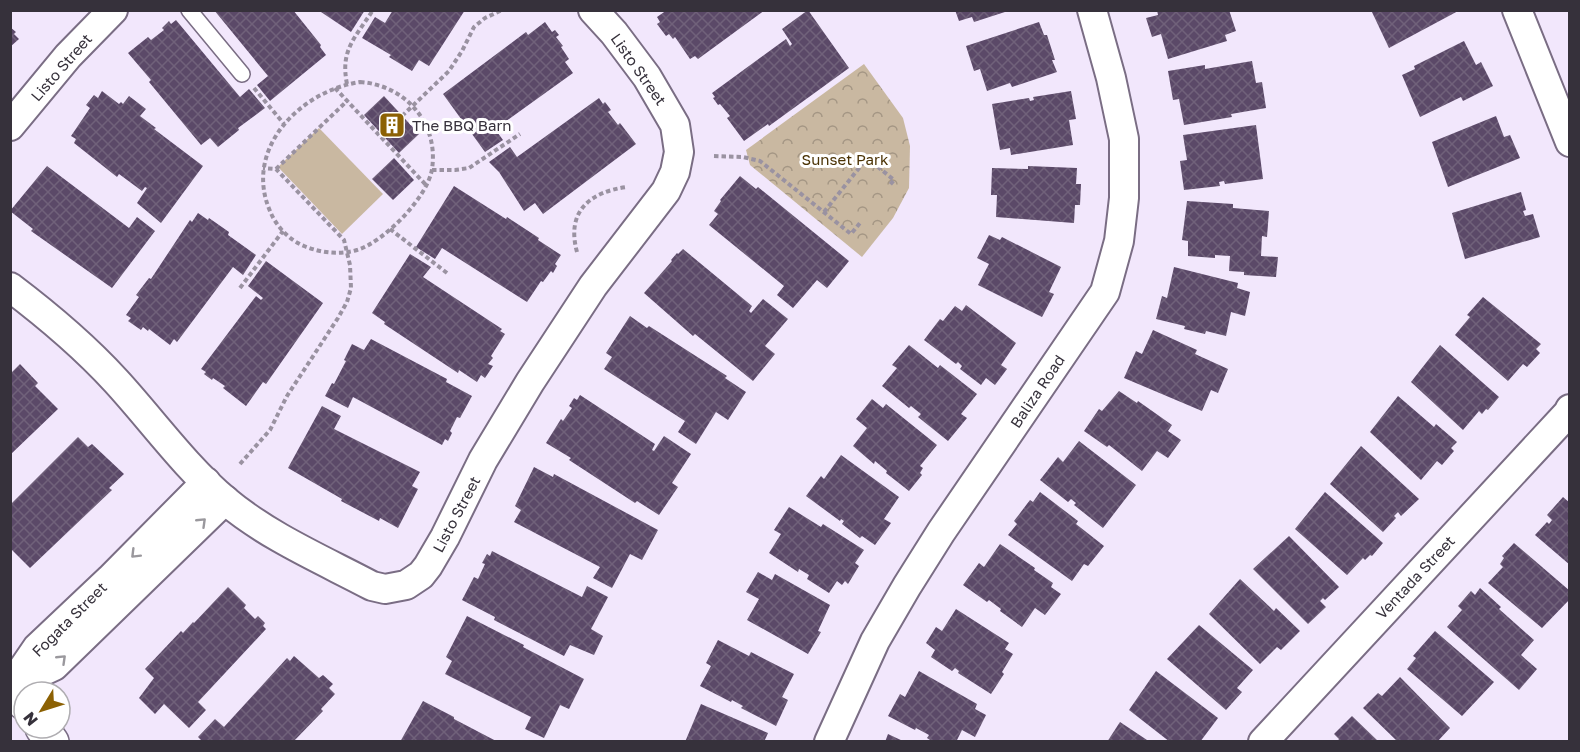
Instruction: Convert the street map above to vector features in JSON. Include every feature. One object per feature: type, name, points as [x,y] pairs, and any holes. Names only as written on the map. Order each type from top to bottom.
[{"type":"street","name":"Listo Street","points":[[10,126],[68,56],[113,10]]},
{"type":"street","name":"Listo Street","points":[[10,287],[70,336],[114,378],[215,491],[283,540],[372,586],[395,588],[406,585],[421,575],[445,537],[483,460],[530,382],[593,286],[666,191],[675,172],[679,152],[675,124],[647,77],[614,33],[593,10]]},
{"type":"street","name":"Baliza Road","points":[[830,741],[875,641],[940,532],[1105,292],[1119,241],[1124,198],[1124,139],[1111,78],[1092,10]]},
{"type":"street","points":[[1517,10],[1569,142]]},
{"type":"street","name":"Ventada Street","points":[[1263,741],[1569,412]]},
{"type":"street","name":"Fogata Street","points":[[11,686],[54,666],[215,491]]},
{"type":"lane","points":[[189,10],[242,74]]},
{"type":"path","points":[[347,84],[344,63],[346,54],[373,10]]},
{"type":"path","points":[[402,116],[449,71],[474,27],[485,18],[502,10]]},
{"type":"path","points":[[242,74],[284,124]]},
{"type":"path","points":[[360,82],[380,85],[396,92],[413,106],[428,129],[432,148],[432,170],[426,185],[410,209],[390,229],[363,248],[347,253],[328,253],[310,249],[293,241],[271,215],[265,200],[263,168],[265,156],[272,142],[284,124],[308,103],[335,88],[360,82]]},
{"type":"path","points":[[335,88],[426,185]]},
{"type":"path","points":[[276,169],[347,101]]},
{"type":"path","points":[[432,170],[470,168],[520,134]]},
{"type":"path","points":[[714,156],[743,157],[759,161],[850,234],[860,223]]},
{"type":"path","points":[[824,212],[867,158],[894,180],[890,186]]},
{"type":"path","points":[[240,464],[270,430],[287,396],[325,339],[347,302],[351,279],[344,240],[276,169],[263,168]]},
{"type":"path","points":[[578,252],[574,241],[574,227],[583,207],[592,198],[604,192],[627,187]]},
{"type":"path","points":[[390,229],[447,273]]},
{"type":"path","points":[[240,288],[283,231]]},
{"type":"green space","name":"Sunset Park","points":[[864,64],[903,118],[910,146],[909,188],[893,218],[862,257],[750,165],[746,150]]},
{"type":"green space","points":[[319,128],[383,194],[342,234],[278,167]]},
{"type":"building","points":[[214,10],[293,10],[321,45],[326,55],[270,101],[257,85],[268,76]]},
{"type":"building","points":[[318,10],[365,10],[351,32]]},
{"type":"building","points":[[393,10],[465,10],[429,66],[419,60],[412,71],[362,38],[375,17],[385,23]]},
{"type":"building","points":[[667,10],[765,10],[698,59],[695,56],[690,59],[675,37],[673,39],[669,34],[666,36],[657,24],[660,22],[657,17]]},
{"type":"building","points":[[808,10],[849,68],[769,126],[768,124],[744,141],[727,118],[730,116],[720,104],[718,105],[712,93],[786,39],[790,46],[792,44],[782,29]]},
{"type":"building","points":[[955,10],[1008,11],[974,22],[972,17],[959,21]]},
{"type":"building","points":[[1157,10],[1229,10],[1236,31],[1225,35],[1227,41],[1168,59],[1161,34],[1152,37],[1146,18],[1158,15]]},
{"type":"building","points":[[1371,10],[1460,10],[1389,48]]},
{"type":"building","points":[[176,20],[240,97],[249,89],[265,108],[238,128],[239,130],[218,147],[210,138],[201,145],[128,53],[148,37],[151,40],[164,30],[162,28],[169,21],[171,24]]},
{"type":"building","points":[[545,22],[552,32],[555,30],[559,35],[556,37],[569,59],[565,62],[573,73],[495,129],[503,140],[485,152],[443,94],[526,32],[528,35]]},
{"type":"building","points":[[1039,22],[1044,35],[1047,35],[1057,72],[1012,87],[1010,83],[987,91],[980,69],[974,71],[966,46]]},
{"type":"building","points":[[10,27],[19,39],[10,47]]},
{"type":"building","points":[[1464,41],[1476,65],[1481,62],[1493,86],[1463,101],[1461,97],[1420,117],[1402,75],[1415,69],[1414,66]]},
{"type":"building","points":[[1252,61],[1256,83],[1262,82],[1266,108],[1231,114],[1232,117],[1184,125],[1179,99],[1173,100],[1168,71],[1205,65],[1205,69]]},
{"type":"building","points":[[102,91],[119,104],[121,102],[123,104],[129,96],[146,109],[140,116],[203,166],[161,223],[137,203],[147,188],[145,187],[142,191],[119,174],[117,177],[74,143],[76,139],[71,136],[90,108],[86,105],[94,95],[98,98]]},
{"type":"building","points":[[1071,91],[1076,119],[1069,120],[1073,145],[1011,155],[1010,148],[1000,150],[992,104],[1029,98],[1030,101],[1034,100],[1033,97]]},
{"type":"building","name":"The BBQ Barn","points":[[384,96],[419,134],[399,153],[364,115]]},
{"type":"building","points":[[599,98],[603,104],[605,102],[611,110],[608,112],[636,144],[543,214],[535,203],[524,211],[499,172],[489,162],[510,147],[517,157]]},
{"type":"building","points":[[1496,116],[1504,137],[1510,135],[1520,158],[1448,187],[1432,142]]},
{"type":"building","points":[[1256,125],[1263,179],[1225,184],[1224,181],[1219,182],[1220,186],[1184,190],[1180,161],[1187,160],[1183,135]]},
{"type":"building","points":[[394,158],[414,180],[393,200],[372,179]]},
{"type":"building","points":[[47,166],[129,228],[137,217],[155,231],[112,288],[31,231],[33,229],[10,211]]},
{"type":"building","points":[[1028,166],[1077,168],[1076,184],[1081,184],[1080,205],[1075,205],[1074,223],[996,217],[997,195],[991,195],[992,168],[1028,169]]},
{"type":"building","points":[[740,176],[756,189],[758,187],[849,261],[827,288],[817,280],[793,308],[777,295],[784,286],[709,225],[718,214],[714,211],[720,200]]},
{"type":"building","points":[[454,186],[506,219],[507,217],[561,255],[555,264],[557,266],[553,273],[551,271],[543,282],[541,281],[527,302],[442,248],[435,259],[416,247]]},
{"type":"building","points":[[1521,192],[1526,210],[1523,211],[1525,216],[1533,214],[1540,237],[1465,259],[1452,213]]},
{"type":"building","points":[[1187,201],[1233,204],[1233,208],[1269,211],[1267,237],[1262,236],[1261,256],[1278,257],[1276,277],[1244,275],[1244,272],[1229,271],[1230,256],[1215,255],[1215,258],[1188,256],[1188,241],[1182,240]]},
{"type":"building","points":[[198,213],[229,232],[228,235],[256,255],[243,275],[233,267],[177,342],[174,339],[170,345],[149,329],[148,331],[143,327],[141,330],[128,321],[131,318],[126,315],[139,297],[136,295],[149,278],[151,279],[190,220],[192,222]]},
{"type":"building","points":[[989,235],[1000,240],[1002,237],[1061,267],[1049,292],[1054,294],[1042,317],[978,285],[989,264],[977,258]]},
{"type":"building","points":[[683,249],[752,306],[749,311],[751,313],[763,299],[788,319],[765,346],[775,354],[753,381],[695,334],[693,336],[644,293],[677,253]]},
{"type":"building","points":[[410,254],[431,267],[423,277],[502,329],[500,331],[505,334],[491,356],[493,358],[488,364],[493,366],[485,378],[481,375],[477,382],[459,370],[458,373],[384,324],[385,322],[372,313]]},
{"type":"building","points":[[266,261],[323,303],[266,384],[263,382],[246,406],[223,388],[225,386],[213,378],[212,380],[201,369],[256,296],[261,300],[263,298],[248,286]]},
{"type":"building","points":[[1174,267],[1238,283],[1237,288],[1250,292],[1245,316],[1231,312],[1226,336],[1184,329],[1185,326],[1156,319],[1162,296],[1167,298]]},
{"type":"building","points":[[1483,297],[1541,344],[1536,349],[1540,353],[1527,367],[1523,364],[1508,381],[1455,335],[1470,317],[1467,315]]},
{"type":"building","points":[[966,305],[1016,343],[1001,365],[1007,369],[995,385],[986,378],[981,385],[960,369],[962,366],[958,362],[956,364],[924,340],[940,319],[943,321],[955,306],[962,311]]},
{"type":"building","points":[[630,316],[727,376],[725,378],[746,392],[728,420],[716,412],[696,444],[678,432],[685,421],[604,369],[612,357],[606,353]]},
{"type":"building","points":[[1153,330],[1197,350],[1195,354],[1228,369],[1218,393],[1211,390],[1202,411],[1124,378],[1136,351],[1142,354]]},
{"type":"building","points":[[371,339],[447,379],[446,382],[472,396],[460,418],[457,417],[448,441],[445,439],[442,445],[353,397],[348,408],[325,396],[346,361],[344,360],[352,344],[364,350]]},
{"type":"building","points":[[909,345],[938,368],[940,365],[977,394],[961,414],[967,418],[948,441],[918,417],[921,414],[911,406],[909,408],[882,386],[897,368],[892,365]]},
{"type":"building","points":[[1440,345],[1499,397],[1488,410],[1486,409],[1482,414],[1479,411],[1463,430],[1411,382]]},
{"type":"building","points":[[20,364],[38,383],[35,386],[58,409],[10,455],[10,374]]},
{"type":"building","points":[[1119,391],[1137,403],[1138,401],[1172,425],[1168,431],[1181,440],[1168,458],[1157,451],[1142,471],[1109,445],[1107,447],[1084,431],[1099,409],[1102,411]]},
{"type":"building","points":[[580,395],[655,444],[652,450],[654,451],[664,436],[691,454],[672,483],[678,487],[659,515],[637,501],[635,503],[546,443],[561,419],[563,421],[572,408],[569,406],[574,398],[577,400]]},
{"type":"building","points":[[1398,396],[1434,427],[1436,424],[1457,442],[1451,448],[1454,451],[1442,465],[1437,461],[1421,480],[1370,432]]},
{"type":"building","points":[[872,399],[883,408],[886,404],[937,445],[920,466],[923,468],[920,473],[922,475],[909,491],[875,461],[874,464],[853,446],[867,428],[856,419]]},
{"type":"building","points":[[322,406],[341,416],[334,429],[420,472],[412,486],[418,489],[398,528],[380,518],[379,521],[341,501],[342,499],[288,468]]},
{"type":"building","points":[[78,437],[88,447],[92,444],[124,474],[109,488],[112,490],[30,568],[10,548],[12,538],[10,536],[10,505]]},
{"type":"building","points":[[1079,441],[1136,485],[1103,528],[1074,505],[1076,503],[1071,499],[1068,502],[1040,480],[1058,457],[1063,462]]},
{"type":"building","points":[[1361,446],[1419,499],[1401,516],[1398,512],[1394,516],[1396,518],[1383,532],[1330,484]]},
{"type":"building","points":[[841,455],[899,497],[884,519],[891,523],[875,545],[862,536],[860,538],[842,524],[844,521],[841,519],[840,521],[806,496],[821,476],[824,479]]},
{"type":"building","points":[[534,467],[553,477],[554,474],[658,530],[642,560],[630,554],[612,588],[593,578],[600,567],[514,522],[521,510],[515,506]]},
{"type":"building","points":[[1040,492],[1078,521],[1076,524],[1104,546],[1088,566],[1084,564],[1072,581],[1008,535],[1017,524],[1014,521],[1030,500],[1033,502]]},
{"type":"building","points":[[1325,492],[1383,543],[1372,556],[1370,555],[1365,560],[1363,558],[1347,575],[1295,529]]},
{"type":"building","points":[[1563,497],[1570,503],[1570,565],[1535,535],[1547,522],[1549,524],[1552,520],[1547,515]]},
{"type":"building","points":[[789,507],[821,527],[823,524],[864,550],[855,563],[859,566],[848,584],[845,581],[842,585],[837,581],[829,593],[807,579],[809,575],[799,569],[798,572],[769,553],[781,534],[774,530]]},
{"type":"building","points":[[1289,536],[1339,587],[1325,600],[1323,598],[1320,601],[1326,607],[1308,624],[1253,569]]},
{"type":"building","points":[[1514,543],[1570,591],[1570,599],[1542,628],[1488,583],[1503,567],[1500,564],[1504,558],[1502,556]]},
{"type":"building","points":[[1000,544],[1035,568],[1034,570],[1053,583],[1051,587],[1061,594],[1045,615],[1035,608],[1022,627],[989,600],[987,602],[963,585],[979,563],[984,567]]},
{"type":"building","points":[[492,551],[582,597],[587,586],[608,597],[591,629],[603,636],[594,655],[570,645],[564,656],[494,620],[495,617],[462,600],[474,577],[478,579],[487,554],[490,556]]},
{"type":"building","points":[[758,572],[772,580],[775,574],[830,605],[818,631],[821,632],[808,654],[747,620],[759,599],[746,592]]},
{"type":"building","points":[[1240,579],[1274,611],[1276,608],[1300,631],[1281,650],[1277,647],[1260,664],[1209,614]]},
{"type":"building","points":[[228,587],[246,605],[244,608],[255,619],[258,616],[265,623],[263,626],[266,629],[198,702],[206,710],[189,728],[164,704],[155,714],[139,698],[154,678],[145,669]]},
{"type":"building","points":[[1480,588],[1501,607],[1499,609],[1534,640],[1521,655],[1537,669],[1519,690],[1447,627],[1462,610],[1458,606],[1471,591],[1475,595]]},
{"type":"building","points":[[956,609],[1009,643],[1005,649],[1013,654],[991,694],[958,673],[959,671],[955,668],[952,671],[931,657],[935,650],[926,643],[936,627],[942,631]]},
{"type":"building","points":[[467,616],[584,679],[569,709],[560,705],[544,738],[525,729],[531,717],[445,674],[452,661],[446,657]]},
{"type":"building","points":[[1199,625],[1253,670],[1237,688],[1242,692],[1226,710],[1167,659]]},
{"type":"building","points":[[1435,631],[1494,682],[1462,716],[1407,669],[1416,658],[1413,656]]},
{"type":"building","points":[[718,640],[749,656],[751,652],[794,674],[782,697],[788,700],[776,726],[741,708],[743,706],[732,700],[731,702],[700,686],[711,666],[706,663]]},
{"type":"building","points":[[294,656],[319,678],[323,675],[333,684],[329,688],[335,694],[321,709],[323,711],[293,742],[291,740],[203,742],[198,737],[215,719],[224,727],[287,658],[290,661]]},
{"type":"building","points":[[919,671],[977,704],[975,709],[986,715],[975,737],[962,730],[956,742],[933,742],[927,738],[929,735],[888,716],[900,694],[905,697]]},
{"type":"building","points":[[1156,671],[1218,718],[1200,742],[1170,742],[1129,710]]},
{"type":"building","points":[[1400,677],[1450,728],[1437,742],[1398,742],[1363,708],[1378,693],[1382,696]]},
{"type":"building","points":[[423,701],[454,719],[498,742],[400,742]]},
{"type":"building","points":[[701,704],[768,733],[764,742],[685,742]]},
{"type":"building","points":[[1352,716],[1379,742],[1337,742],[1339,739],[1334,734]]},
{"type":"building","points":[[1120,722],[1150,742],[1107,742]]},
{"type":"building","points":[[888,734],[905,742],[885,742]]},
{"type":"place","name":"The BBQ Barn","points":[[392,125]]}]
